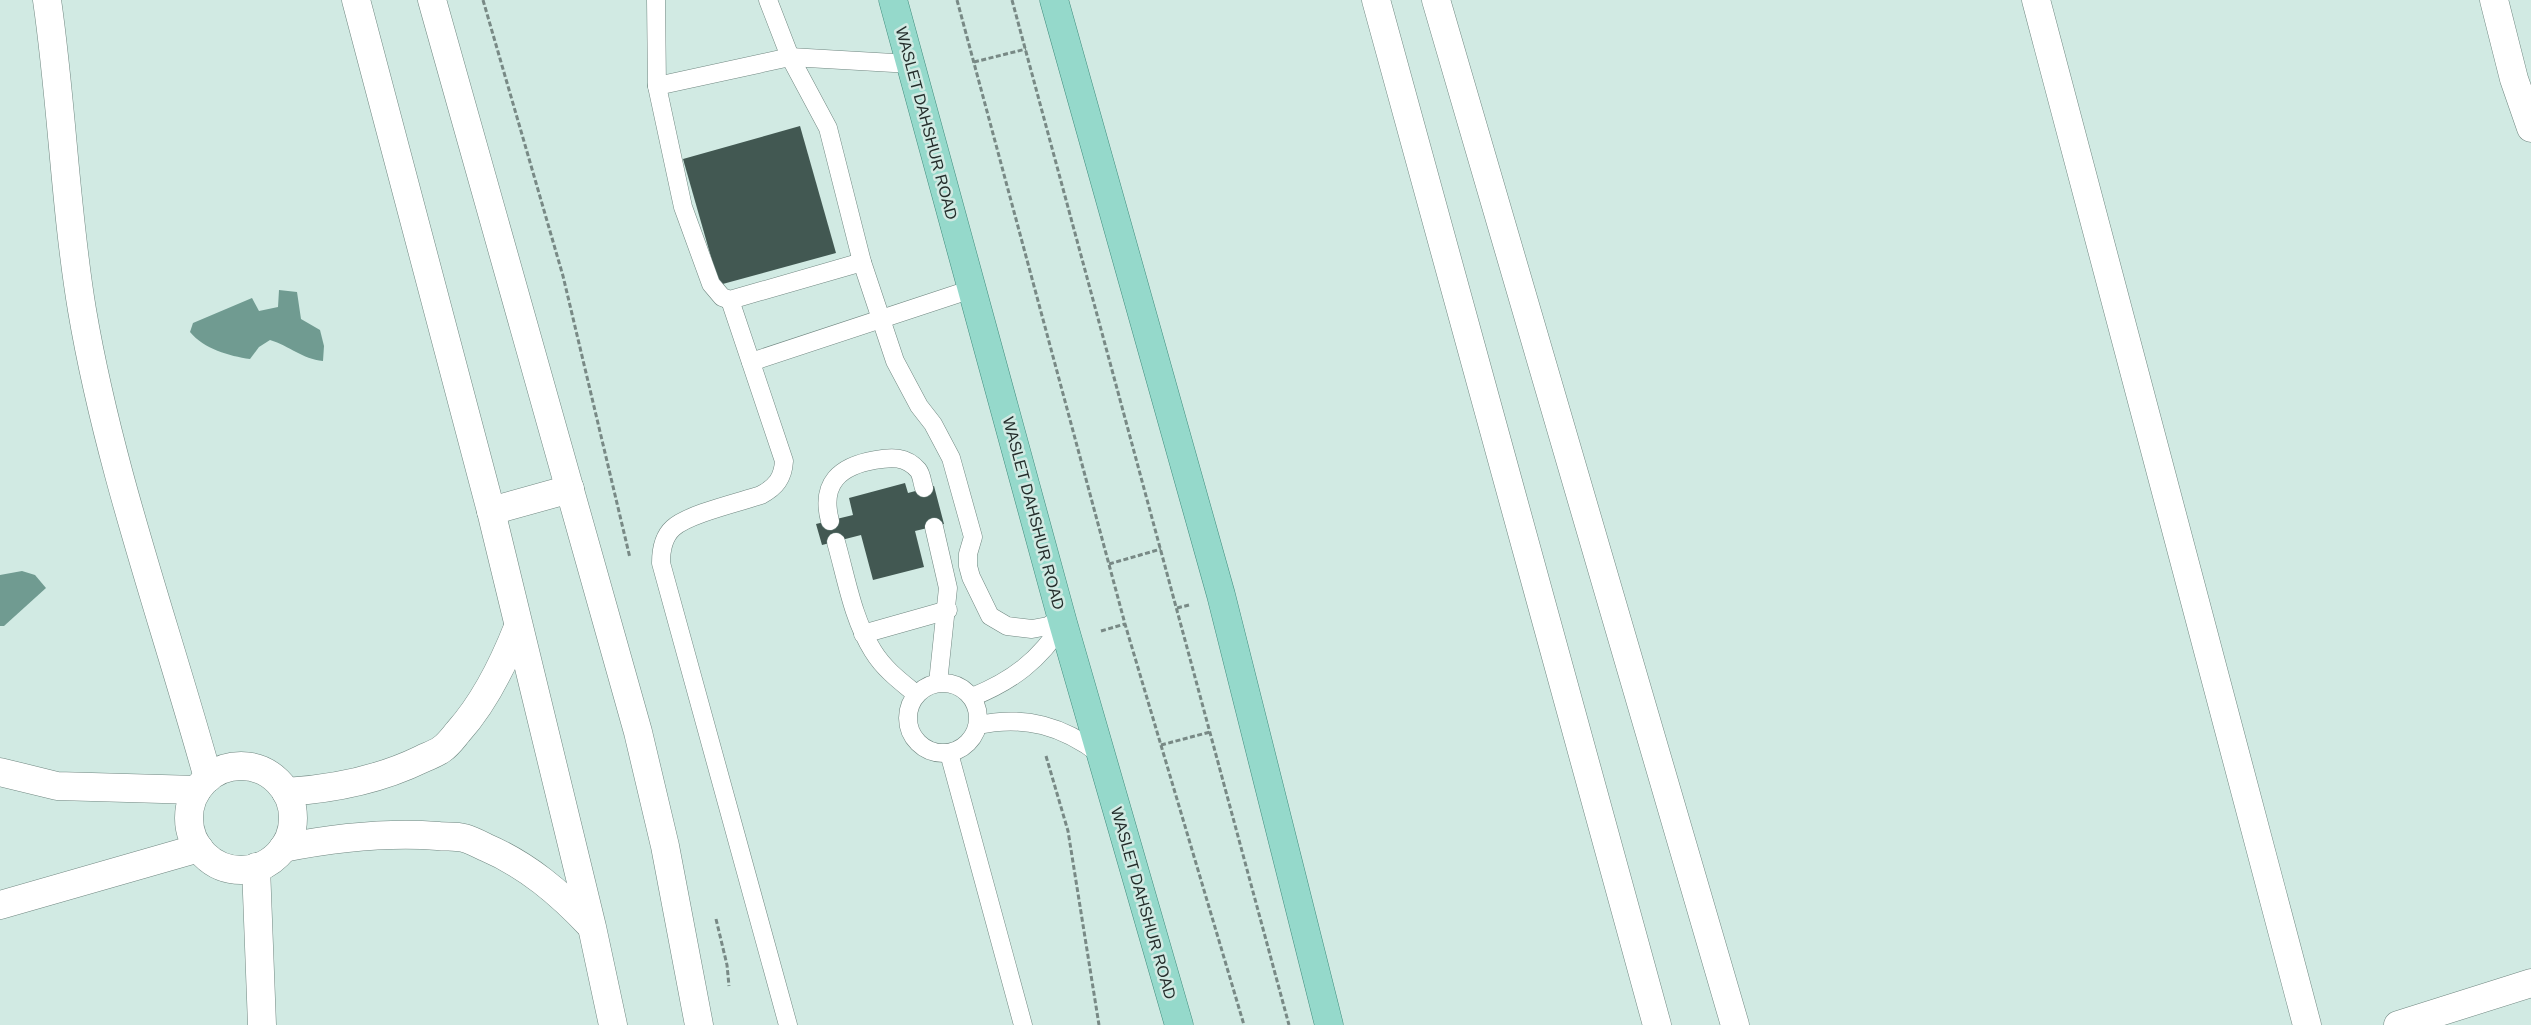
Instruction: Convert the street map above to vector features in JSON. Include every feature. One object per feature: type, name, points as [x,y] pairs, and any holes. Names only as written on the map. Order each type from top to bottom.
[{"type":"main road","name":"WASLET DAHSHUR ROAD","points":[[894,0],[1063,620],[1179,1025]]},
{"type":"main road","points":[[1054,0],[1221,596],[1330,1025]]},
{"type":"street","points":[[47,0],[60,129],[82,310],[108,429],[202,784]]},
{"type":"street","points":[[356,0],[491,511],[592,927],[613,1025]]},
{"type":"street","points":[[432,0],[638,732],[665,846],[699,1025]]},
{"type":"street","points":[[1376,0],[1657,1025]]},
{"type":"street","points":[[1436,0],[1735,1025]]},
{"type":"street","points":[[2036,0],[2307,1025]]},
{"type":"street","points":[[2494,0],[2514,79],[2531,128]]},
{"type":"street","points":[[491,511],[570,489]]},
{"type":"street","points":[[286,792],[327,789],[367,780],[406,767],[443,749],[467,722],[487,692],[504,661],[518,627]]},
{"type":"street","points":[[241,766],[259,769],[274,778],[286,792],[292,806],[293,821],[290,835],[276,857],[256,868],[240,869],[224,867],[210,859],[199,848],[192,834],[189,820],[191,804],[202,784],[224,769],[241,766]]},
{"type":"street","points":[[0,772],[56,786],[202,784]]},
{"type":"street","points":[[283,848],[373,835],[420,834],[465,838],[501,854],[534,874],[565,898],[592,927]]},
{"type":"street","points":[[0,905],[199,848]]},
{"type":"street","points":[[256,868],[262,1025]]},
{"type":"street","points":[[2398,1025],[2531,983]]},
{"type":"lane","points":[[656,0],[657,86],[683,206],[711,284],[722,297],[730,300],[862,262]]},
{"type":"lane","points":[[768,0],[790,57],[828,128],[862,262],[906,384],[919,406],[933,424],[951,458],[973,537],[968,566],[990,616],[1007,626],[1019,629],[1048,626],[1063,620]]},
{"type":"lane","points":[[657,86],[790,57],[911,64]]},
{"type":"lane","points":[[751,362],[972,289]]},
{"type":"lane","points":[[730,300],[784,461],[780,480],[772,489],[761,495],[685,520],[674,527],[666,538],[661,550],[661,563],[788,1025]]},
{"type":"lane","points":[[830,521],[826,504],[830,488],[839,475],[854,464],[894,456],[906,461],[919,472],[924,488]]},
{"type":"lane","points":[[934,526],[946,573],[948,610],[938,682]]},
{"type":"lane","points":[[836,542],[863,634],[873,652],[892,675],[916,694]]},
{"type":"lane","points":[[863,634],[948,610]]},
{"type":"lane","points":[[972,697],[997,687],[1020,672],[1051,642],[1063,620]]},
{"type":"lane","points":[[938,682],[956,686],[972,697],[978,710],[978,725],[972,738],[963,748],[949,753],[937,753],[925,749],[915,741],[909,730],[907,717],[909,705],[916,694],[926,686],[938,682]]},
{"type":"lane","points":[[978,725],[997,721],[1036,722],[1074,737],[1102,756]]},
{"type":"lane","points":[[949,753],[1023,1025]]},
{"type":"path","points":[[483,0],[563,276],[632,567]]},
{"type":"path","points":[[957,0],[1108,564],[1244,1025]]},
{"type":"path","points":[[1012,0],[1289,1025]]},
{"type":"path","points":[[974,62],[1026,49]]},
{"type":"path","points":[[1108,564],[1161,548]]},
{"type":"path","points":[[1036,722],[1068,831],[1100,1025]]},
{"type":"path","points":[[1161,746],[1210,732]]},
{"type":"path","points":[[716,916],[727,965],[729,991]]},
{"type":"shaded area","points":[[279,290],[297,292],[301,319],[320,330],[324,346],[323,361],[309,358],[270,340],[259,347],[250,359],[234,356],[217,351],[202,343],[190,332],[193,323],[252,298],[259,311],[278,307]]},
{"type":"shaded area","points":[[22,571],[35,575],[46,588],[4,626],[0,626],[0,575]]},
{"type":"building","points":[[800,126],[836,253],[719,285],[683,159]]},
{"type":"building","points":[[905,483],[908,493],[934,486],[944,524],[915,531],[924,567],[873,580],[861,535],[822,545],[816,524],[853,515],[849,498]]}]
